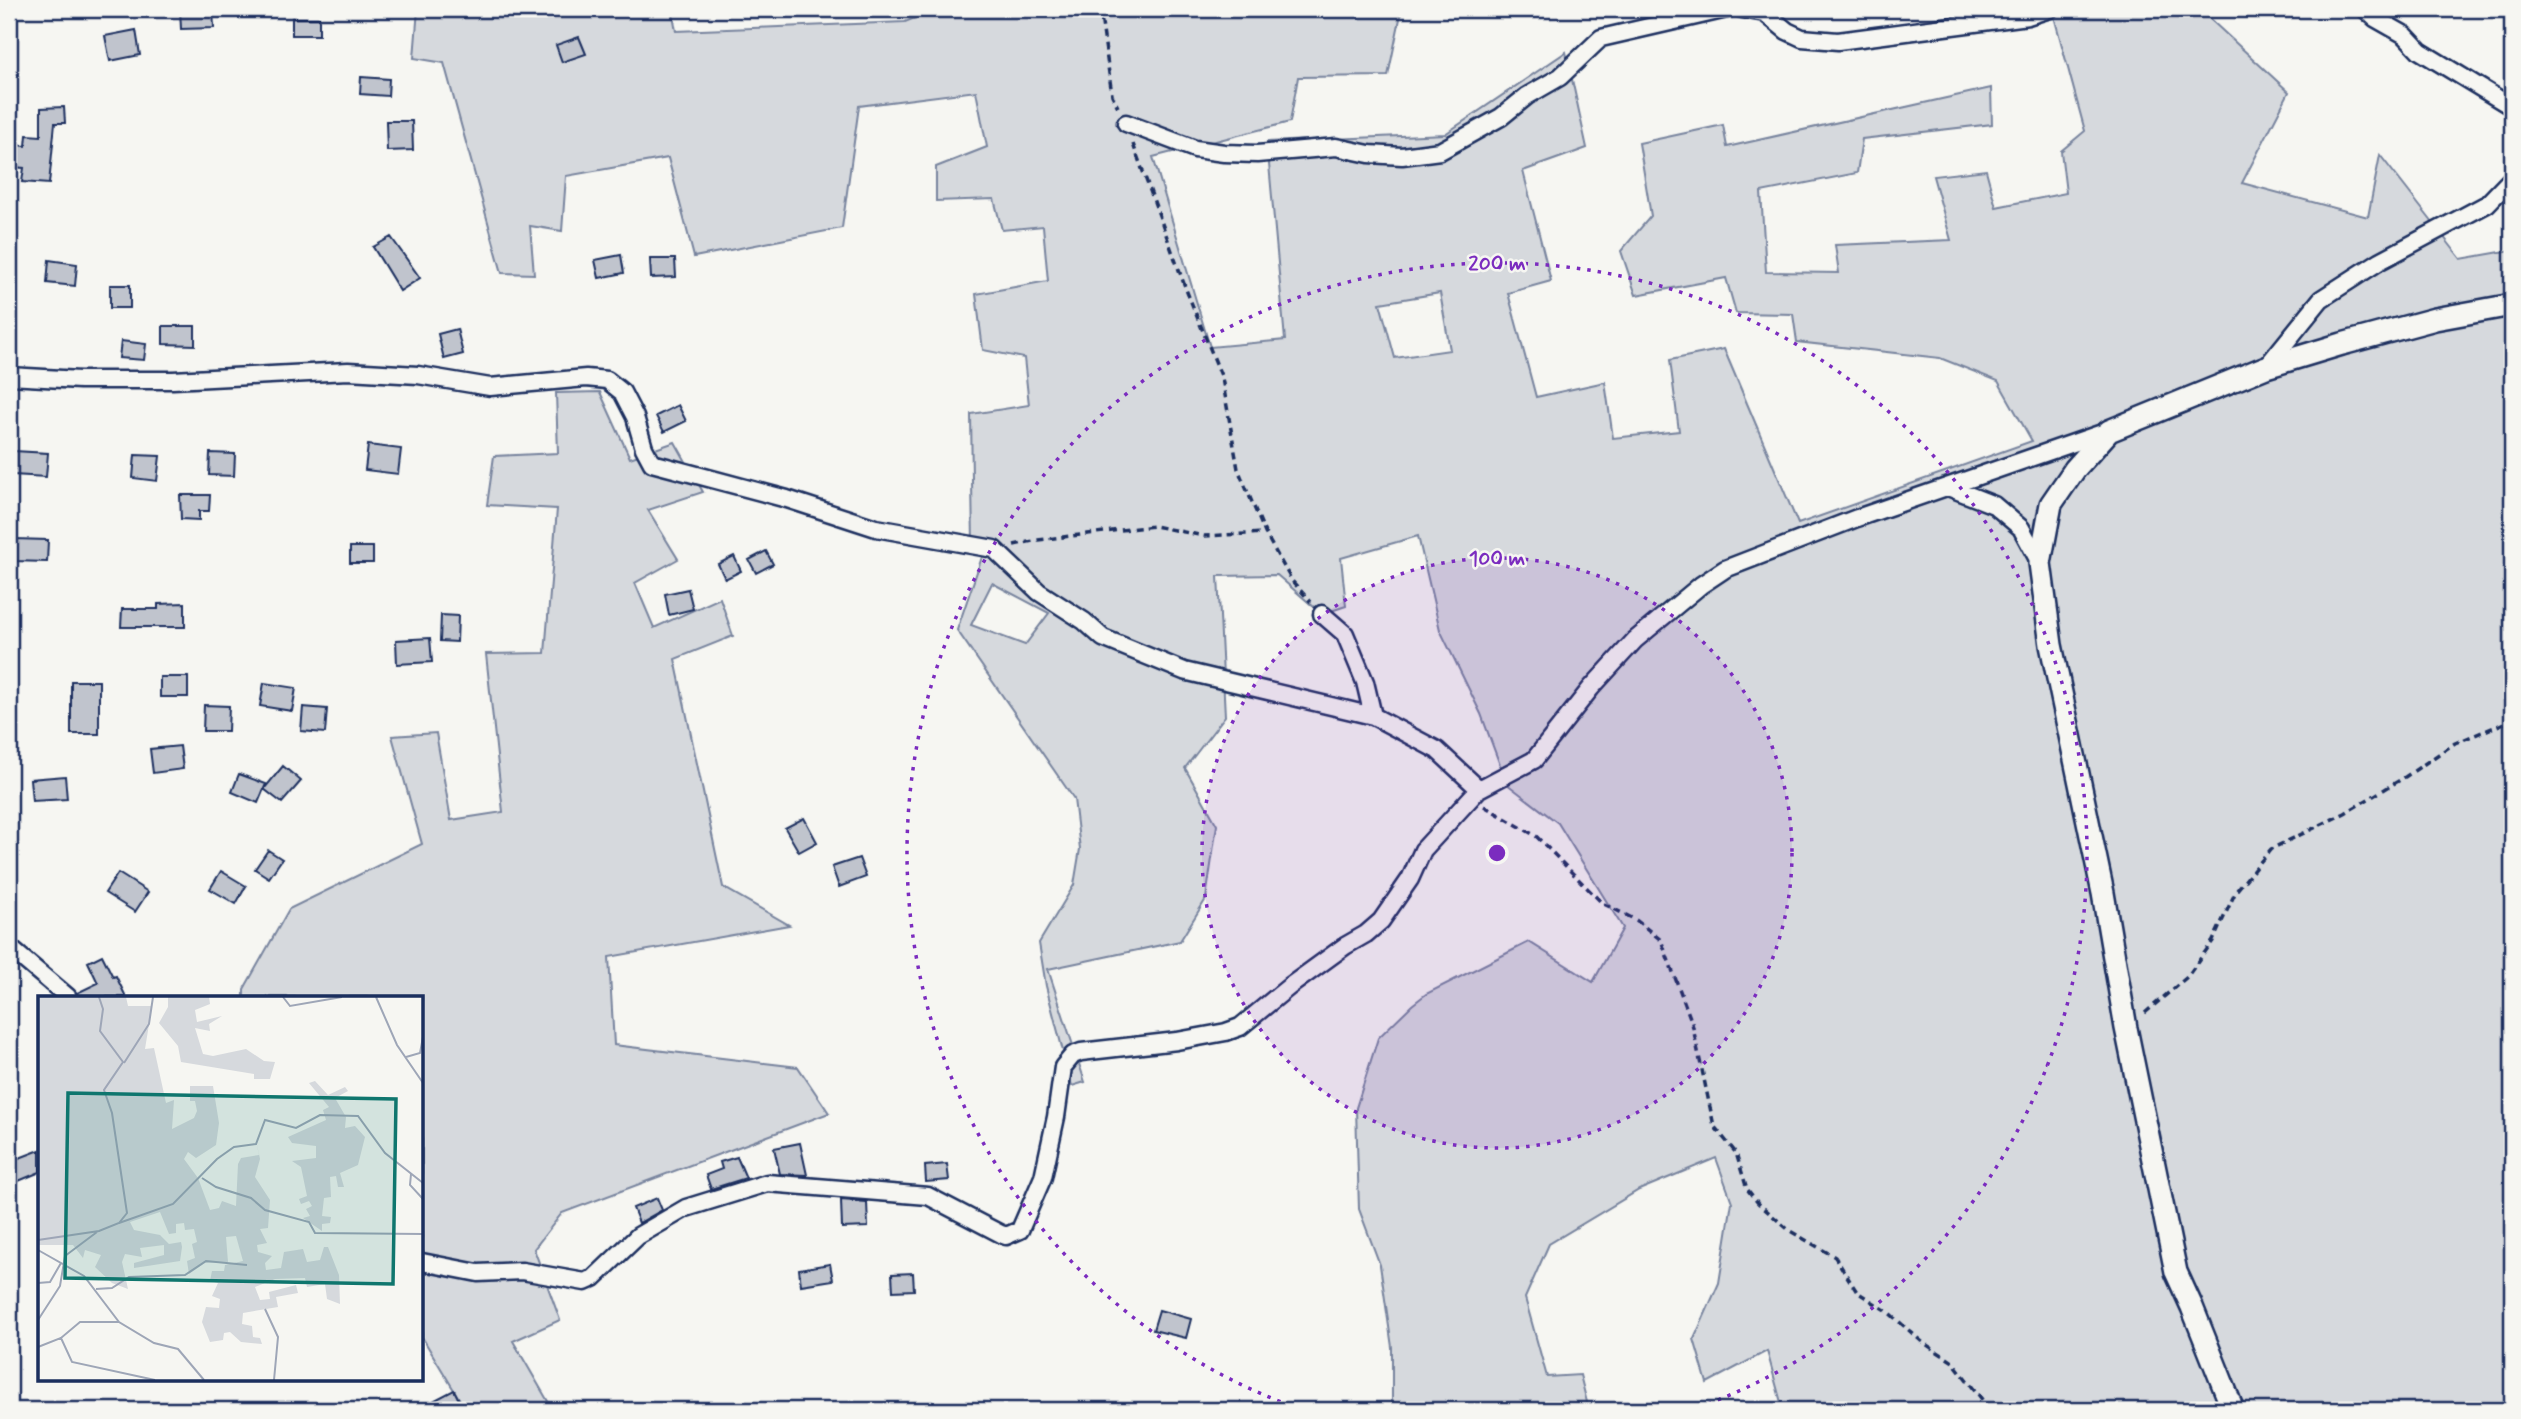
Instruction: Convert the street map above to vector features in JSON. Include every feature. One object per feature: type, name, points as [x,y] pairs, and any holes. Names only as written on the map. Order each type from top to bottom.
[{"type":"street","points":[[1125,123],[1195,149],[1224,153],[1257,154],[1336,147],[1369,154],[1402,156],[1440,151],[1471,136],[1527,96],[1560,77],[1601,38],[1727,9]]},
{"type":"street","points":[[1742,9],[1765,13],[1787,31],[1802,38],[1838,41],[2028,16],[2050,9]]},
{"type":"street","points":[[2365,9],[2405,35],[2420,51],[2512,107]]},
{"type":"street","points":[[2266,367],[2321,299],[2380,261],[2487,204],[2512,178]]},
{"type":"street","points":[[424,1262],[478,1273],[522,1271],[585,1282],[594,1278],[638,1236],[686,1208],[767,1183],[928,1196],[1006,1236],[1020,1230],[1043,1177],[1063,1067],[1073,1055],[1177,1041],[1240,1027],[1290,986],[1366,934],[1381,921],[1410,879],[1423,850],[1474,794],[1534,760],[1591,688],[1635,640],[1701,585],[1725,569],[1857,517],[2109,431],[2266,367],[2435,319],[2512,305]]},
{"type":"street","points":[[9,376],[80,380],[173,380],[348,372],[418,375],[490,387],[586,379],[607,380],[622,392],[631,409],[643,448],[652,463],[787,499],[876,528],[994,549],[1039,592],[1084,621],[1103,638],[1184,671],[1373,716],[1437,750],[1474,794]]},
{"type":"street","points":[[2109,431],[2075,469],[2051,504],[2040,563],[2051,645],[2103,893],[2126,1028],[2176,1272],[2233,1410]]},
{"type":"street","points":[[1948,487],[1994,505],[2021,528],[2040,563]]},
{"type":"street","points":[[1322,614],[1345,634],[1365,681],[1373,716]]},
{"type":"street","points":[[9,947],[67,996]]},
{"type":"path","points":[[1100,9],[1112,95],[1222,378],[1238,469],[1265,533],[1292,581],[1322,614]]},
{"type":"path","points":[[994,549],[1038,540],[1154,526],[1203,536],[1265,533]]},
{"type":"path","points":[[2126,1028],[2187,977],[2213,941],[2236,891],[2271,849],[2346,813],[2406,777],[2455,743],[2512,720]]},
{"type":"path","points":[[1474,794],[1536,836],[1601,903],[1636,920],[1661,940],[1692,1023],[1714,1126],[1736,1153],[1747,1189],[1758,1203],[1790,1231],[1835,1257],[1857,1292],[1887,1311],[1922,1341],[1953,1362],[1984,1402],[1987,1410]]},
{"type":"shaded area","points":[[418,9],[672,9],[676,31],[905,22],[937,9],[1402,9],[1388,76],[1298,77],[1290,122],[1153,157],[1210,347],[1285,340],[1267,142],[1445,134],[1566,52],[1587,148],[1523,171],[1551,281],[1508,293],[1536,397],[1605,382],[1613,438],[1679,431],[1670,360],[1724,349],[1798,524],[2032,441],[1998,381],[1940,358],[1797,342],[1793,314],[1736,313],[1726,278],[1636,295],[1621,251],[1651,216],[1639,143],[1723,125],[1727,147],[1991,88],[1992,124],[1862,139],[1857,173],[1761,192],[1766,272],[1839,273],[1835,245],[1951,240],[1933,176],[1986,170],[1996,207],[2066,193],[2061,151],[2085,131],[2052,9],[2199,9],[2289,92],[2242,183],[2368,217],[2380,155],[2461,259],[2512,250],[2512,1410],[1783,1410],[1767,1351],[1707,1383],[1694,1339],[1719,1283],[1732,1202],[1716,1158],[1639,1190],[1549,1244],[1525,1298],[1547,1377],[1580,1375],[1589,1410],[1392,1410],[1392,1347],[1380,1265],[1359,1209],[1356,1108],[1378,1038],[1426,994],[1529,942],[1593,982],[1623,928],[1558,823],[1507,784],[1481,714],[1440,630],[1418,536],[1341,558],[1346,606],[1322,614],[1277,575],[1218,576],[1225,716],[1185,768],[1217,825],[1206,899],[1180,941],[1048,969],[1085,1082],[1072,1086],[1046,986],[1039,943],[1074,885],[1080,849],[1074,799],[957,630],[982,557],[973,545],[971,414],[1029,405],[1024,358],[983,350],[976,294],[1048,281],[1043,226],[1002,230],[994,199],[936,201],[936,167],[987,147],[976,91],[859,106],[842,228],[694,257],[668,158],[566,176],[562,231],[530,226],[534,274],[502,273],[444,63],[414,58]],"holes":[[[1440,293],[1450,350],[1395,358],[1380,303]],[[992,583],[1049,613],[1025,645],[971,625]]]},
{"type":"shaded area","points":[[600,392],[630,458],[675,442],[703,492],[648,510],[678,559],[635,583],[654,628],[720,598],[733,636],[675,659],[723,887],[789,925],[609,957],[614,1045],[798,1067],[829,1113],[562,1213],[534,1249],[560,1320],[513,1341],[553,1410],[466,1410],[424,1340],[424,996],[244,996],[244,989],[289,909],[422,844],[392,736],[436,733],[451,820],[503,812],[486,654],[545,653],[557,509],[487,505],[494,456],[558,453],[556,393]]},
{"type":"building","points":[[180,9],[213,9],[214,28],[181,29]]},
{"type":"building","points":[[292,18],[319,18],[319,35],[292,35]]},
{"type":"building","points":[[136,30],[140,55],[110,61],[105,36]]},
{"type":"building","points":[[579,37],[586,54],[562,62],[556,45]]},
{"type":"building","points":[[361,77],[389,79],[388,96],[360,94]]},
{"type":"building","points":[[64,107],[65,123],[55,123],[49,184],[22,182],[24,168],[14,167],[16,145],[26,146],[27,135],[41,136],[41,108]]},
{"type":"building","points":[[386,121],[412,121],[413,150],[387,151]]},
{"type":"building","points":[[391,237],[420,278],[400,291],[373,247]]},
{"type":"building","points":[[621,255],[624,273],[599,278],[595,260]]},
{"type":"building","points":[[650,259],[675,259],[676,277],[651,278]]},
{"type":"building","points":[[49,260],[77,264],[75,286],[47,283]]},
{"type":"building","points":[[110,285],[130,285],[130,308],[110,308]]},
{"type":"building","points":[[163,326],[195,326],[195,345],[163,344]]},
{"type":"building","points":[[457,329],[463,354],[444,359],[438,334]]},
{"type":"building","points":[[121,341],[146,344],[144,360],[119,358]]},
{"type":"building","points":[[678,405],[686,421],[664,432],[656,416]]},
{"type":"building","points":[[368,445],[401,449],[398,474],[365,470]]},
{"type":"building","points":[[14,451],[48,453],[46,477],[13,475]]},
{"type":"building","points":[[210,453],[235,454],[234,476],[209,475]]},
{"type":"building","points":[[135,455],[160,456],[157,481],[133,478]]},
{"type":"building","points":[[180,495],[210,495],[209,511],[199,511],[199,520],[181,519]]},
{"type":"building","points":[[14,539],[48,540],[47,562],[13,561]]},
{"type":"building","points":[[350,547],[373,547],[373,563],[350,563]]},
{"type":"building","points":[[766,551],[773,564],[756,573],[749,560]]},
{"type":"building","points":[[734,556],[741,571],[725,579],[718,564]]},
{"type":"building","points":[[688,589],[693,609],[669,615],[665,594]]},
{"type":"building","points":[[185,603],[185,627],[121,627],[122,609],[158,609],[158,604]]},
{"type":"building","points":[[441,615],[458,616],[457,642],[440,641]]},
{"type":"building","points":[[430,638],[432,662],[397,664],[396,640]]},
{"type":"building","points":[[160,677],[188,677],[188,697],[160,697]]},
{"type":"building","points":[[71,681],[99,681],[99,734],[71,734]]},
{"type":"building","points":[[264,683],[296,688],[292,711],[260,706]]},
{"type":"building","points":[[204,705],[229,706],[228,731],[203,731]]},
{"type":"building","points":[[303,707],[327,709],[325,733],[301,731]]},
{"type":"building","points":[[180,746],[183,769],[153,773],[150,749]]},
{"type":"building","points":[[283,766],[301,781],[282,803],[264,789]]},
{"type":"building","points":[[239,774],[266,784],[258,803],[232,792]]},
{"type":"building","points":[[65,776],[67,799],[32,801],[30,779]]},
{"type":"building","points":[[804,818],[817,842],[799,852],[785,828]]},
{"type":"building","points":[[268,850],[282,859],[269,878],[255,869]]},
{"type":"building","points":[[859,858],[866,877],[839,887],[832,867]]},
{"type":"building","points":[[221,871],[246,886],[236,904],[210,889]]},
{"type":"building","points":[[118,873],[148,892],[135,912],[105,893]]},
{"type":"building","points":[[102,955],[126,996],[78,996],[77,993],[98,983],[88,962]]},
{"type":"building","points":[[800,1143],[807,1175],[780,1174],[774,1148]]},
{"type":"building","points":[[38,1151],[38,1173],[9,1185],[9,1162]]},
{"type":"building","points":[[737,1157],[746,1178],[711,1189],[706,1175],[722,1169],[720,1162]]},
{"type":"building","points":[[947,1164],[949,1180],[926,1182],[925,1166]]},
{"type":"building","points":[[657,1198],[662,1210],[639,1223],[633,1208]]},
{"type":"building","points":[[841,1200],[867,1202],[868,1227],[842,1228]]},
{"type":"building","points":[[830,1264],[833,1280],[801,1285],[799,1269]]},
{"type":"building","points":[[913,1273],[914,1290],[893,1291],[892,1274]]},
{"type":"building","points":[[1159,1310],[1191,1319],[1186,1338],[1153,1330]]},
{"type":"building","points":[[454,1390],[461,1404],[450,1410],[416,1410]]}]
